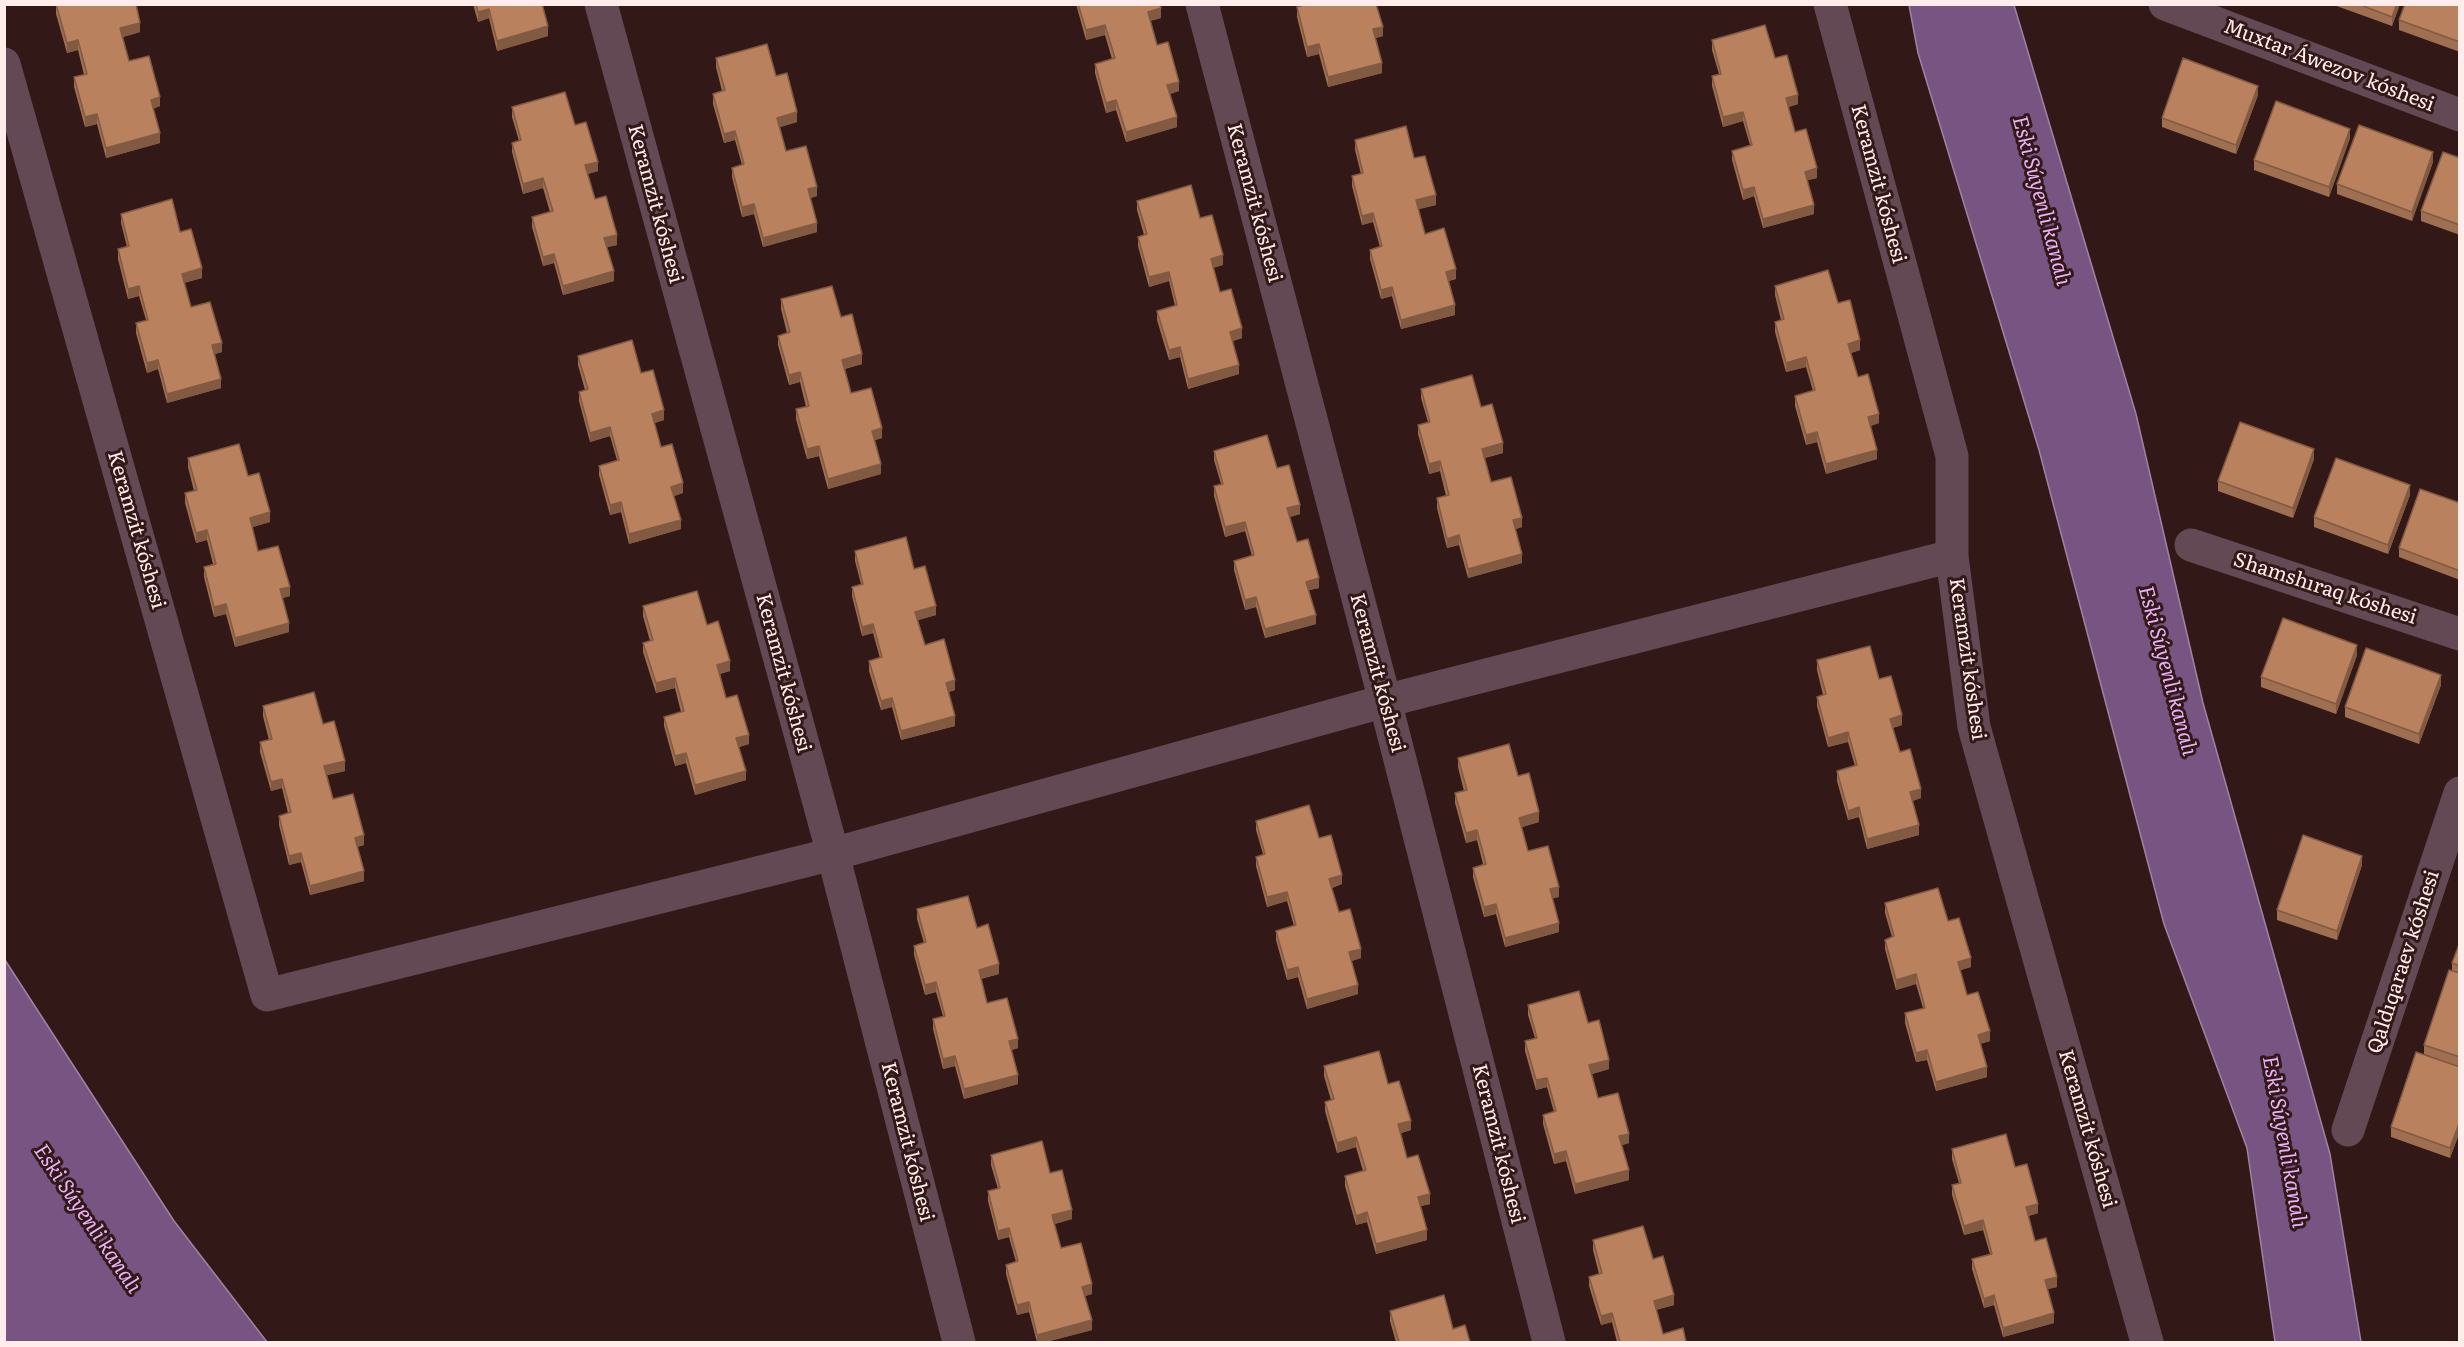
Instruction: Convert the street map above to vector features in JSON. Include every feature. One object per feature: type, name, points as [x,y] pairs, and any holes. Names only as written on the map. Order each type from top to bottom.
[{"type":"street","name":"Keramzit kóshesi","points":[[601,4],[833,854],[959,1342]]},
{"type":"street","name":"Keramzit kóshesi","points":[[1202,4],[1385,701],[1549,1342]]},
{"type":"street","name":"Keramzit kóshesi","points":[[1830,4],[1952,456],[1952,556],[1974,727],[2147,1342]]},
{"type":"street","name":"Muxtar Áwezov kóshesi","points":[[2165,4],[2460,115]]},
{"type":"street","name":"Keramzit kóshesi","points":[[4,64],[267,995],[833,854]]},
{"type":"street","name":"Shamshıraq kóshesi","points":[[2192,545],[2460,634]]},
{"type":"street","points":[[833,854],[1385,701],[1952,556]]},
{"type":"street","name":"Qaldıqaraev kóshesi","points":[[2348,1130],[2460,793]]},
{"type":"water","name":"Eski Súyenli kanalı","points":[[1909,5],[2014,5],[2136,414],[2203,703],[2330,1154],[2361,1342],[2275,1342],[2247,1148],[2164,924],[2039,450],[1918,53]]},
{"type":"water","name":"Eski Súyenli kanalı","points":[[5,960],[174,1221],[267,1342],[5,1342]]},
{"type":"building","points":[[56,4],[136,4],[140,23],[120,28],[129,61],[149,56],[160,97],[151,100],[160,133],[106,148],[97,114],[85,117],[74,77],[87,74],[78,40],[67,43]]},
{"type":"building","points":[[476,4],[542,4],[548,26],[497,41],[489,9],[478,12]]},
{"type":"building","points":[[1078,4],[1159,4],[1161,8],[1148,12],[1157,45],[1168,42],[1179,82],[1167,85],[1177,117],[1126,132],[1116,100],[1106,103],[1095,64],[1115,58],[1105,25],[1086,30]]},
{"type":"building","points":[[1307,4],[1376,4],[1383,27],[1373,29],[1382,63],[1328,77],[1319,44],[1307,47],[1297,7]]},
{"type":"building","points":[[2358,4],[2397,4],[2392,17]]},
{"type":"building","points":[[2405,4],[2460,4],[2460,42],[2399,20]]},
{"type":"building","points":[[1765,25],[1775,58],[1787,55],[1798,95],[1786,98],[1795,132],[1806,129],[1817,168],[1805,172],[1814,205],[1763,219],[1754,187],[1743,190],[1732,151],[1752,145],[1743,112],[1723,117],[1712,76],[1721,74],[1712,40]]},
{"type":"building","points":[[767,44],[776,76],[787,73],[797,112],[777,118],[786,151],[806,146],[817,187],[808,189],[817,223],[763,238],[754,204],[742,207],[732,168],[744,164],[735,131],[724,134],[713,94],[725,90],[716,58]]},
{"type":"building","points":[[2183,58],[2258,86],[2236,145],[2162,118]]},
{"type":"building","points":[[565,92],[575,125],[586,122],[598,162],[585,165],[595,199],[606,196],[617,235],[604,238],[614,271],[563,286],[554,254],[543,257],[532,217],[553,211],[543,178],[523,184],[512,143],[521,140],[512,107]]},
{"type":"building","points":[[2276,101],[2350,129],[2329,187],[2254,160]]},
{"type":"building","points":[[2359,125],[2433,152],[2412,212],[2337,184]]},
{"type":"building","points":[[1406,126],[1414,158],[1425,156],[1436,195],[1416,200],[1425,234],[1444,228],[1456,269],[1446,272],[1455,305],[1401,320],[1392,287],[1381,290],[1370,250],[1382,246],[1373,213],[1362,216],[1352,176],[1363,173],[1355,140]]},
{"type":"building","points":[[2443,152],[2460,158],[2460,225],[2421,211]]},
{"type":"building","points":[[1191,185],[1200,218],[1212,215],[1223,255],[1211,259],[1220,292],[1231,289],[1242,328],[1230,332],[1239,365],[1188,379],[1180,347],[1169,350],[1157,311],[1177,305],[1169,272],[1149,277],[1138,237],[1147,234],[1137,201]]},
{"type":"building","points":[[172,199],[180,232],[191,229],[202,268],[182,274],[191,307],[210,302],[222,343],[212,345],[221,379],[167,394],[158,360],[147,363],[136,323],[148,320],[139,286],[128,289],[118,249],[129,246],[121,214]]},
{"type":"building","points":[[1828,270],[1838,303],[1850,300],[1860,340],[1848,344],[1858,377],[1868,374],[1879,414],[1868,417],[1877,450],[1826,464],[1817,432],[1806,435],[1795,396],[1815,390],[1806,357],[1786,363],[1775,322],[1784,319],[1775,286]]},
{"type":"building","points":[[832,286],[841,317],[852,314],[862,354],[842,360],[851,393],[871,388],[882,428],[872,431],[881,464],[828,479],[819,446],[807,449],[796,409],[809,406],[800,372],[789,375],[778,336],[790,332],[781,299]]},
{"type":"building","points":[[632,340],[641,373],[653,370],[664,410],[652,414],[661,447],[672,444],[683,483],[671,487],[681,520],[629,534],[621,502],[610,505],[599,466],[619,460],[610,427],[590,433],[579,392],[588,389],[578,356]]},
{"type":"building","points":[[1472,375],[1481,407],[1492,404],[1503,443],[1482,449],[1491,482],[1511,477],[1522,518],[1513,520],[1522,554],[1468,569],[1459,535],[1447,539],[1437,498],[1449,495],[1440,461],[1429,464],[1418,425],[1430,422],[1421,389]]},
{"type":"building","points":[[2240,422],[2314,449],[2293,508],[2218,481]]},
{"type":"building","points":[[1267,435],[1277,468],[1289,465],[1300,505],[1287,508],[1297,542],[1308,539],[1319,578],[1306,582],[1316,615],[1265,629],[1256,597],[1245,600],[1234,561],[1254,555],[1245,522],[1225,527],[1214,486],[1223,484],[1214,451]]},
{"type":"building","points":[[239,444],[248,476],[259,473],[270,512],[250,518],[258,551],[278,546],[290,587],[280,589],[289,623],[235,638],[226,604],[214,607],[204,567],[216,564],[207,530],[196,533],[185,493],[197,490],[188,458]]},
{"type":"building","points":[[2336,458],[2410,485],[2388,545],[2314,517]]},
{"type":"building","points":[[2420,489],[2460,503],[2460,571],[2399,548]]},
{"type":"building","points":[[906,537],[914,569],[925,566],[936,606],[915,612],[925,645],[944,639],[955,680],[946,683],[955,716],[901,731],[892,698],[881,701],[869,661],[882,657],[873,624],[862,627],[852,587],[863,584],[855,551]]},
{"type":"building","points":[[697,591],[707,625],[718,621],[730,661],[717,665],[726,698],[737,695],[749,735],[736,738],[746,771],[695,785],[686,753],[675,756],[664,717],[684,711],[675,678],[656,683],[643,643],[653,640],[643,606]]},
{"type":"building","points":[[2283,618],[2357,645],[2336,704],[2261,677]]},
{"type":"building","points":[[1870,646],[1879,679],[1891,676],[1902,715],[1890,719],[1900,752],[1910,749],[1921,789],[1910,792],[1919,825],[1867,839],[1859,807],[1848,811],[1837,771],[1857,765],[1848,732],[1828,738],[1817,697],[1826,694],[1817,660]]},
{"type":"building","points":[[2366,648],[2441,675],[2419,734],[2345,707]]},
{"type":"building","points":[[314,692],[323,724],[334,721],[345,761],[324,766],[333,799],[353,794],[364,835],[355,838],[364,871],[310,886],[301,853],[289,856],[279,816],[291,812],[282,779],[271,782],[260,742],[272,739],[263,706]]},
{"type":"building","points":[[1509,744],[1518,776],[1529,773],[1539,812],[1519,818],[1528,851],[1548,846],[1559,887],[1550,889],[1559,923],[1505,938],[1496,904],[1484,907],[1473,868],[1486,864],[1477,830],[1466,833],[1455,793],[1467,790],[1458,758]]},
{"type":"building","points":[[1309,805],[1319,838],[1331,835],[1342,875],[1329,879],[1339,912],[1350,909],[1361,949],[1349,952],[1358,985],[1307,999],[1298,967],[1287,970],[1276,931],[1296,925],[1287,892],[1267,897],[1256,857],[1265,854],[1256,821]]},
{"type":"building","points":[[2303,835],[2362,856],[2337,931],[2277,910]]},
{"type":"building","points":[[1938,888],[1948,921],[1959,918],[1971,958],[1958,962],[1967,995],[1978,992],[1990,1031],[1978,1035],[1987,1067],[1936,1082],[1927,1050],[1916,1053],[1905,1013],[1925,1008],[1916,974],[1896,980],[1885,940],[1894,936],[1885,903]]},
{"type":"building","points":[[968,896],[977,928],[988,924],[999,964],[979,970],[987,1003],[1007,998],[1018,1039],[1009,1041],[1018,1075],[964,1089],[955,1056],[943,1059],[933,1019],[945,1016],[936,982],[925,985],[914,946],[926,942],[917,909]]},
{"type":"building","points":[[2460,942],[2460,966],[2452,963]]},
{"type":"building","points":[[2449,970],[2460,973],[2460,1057],[2424,1045]]},
{"type":"building","points":[[1579,991],[1588,1023],[1599,1020],[1609,1060],[1589,1065],[1598,1098],[1618,1093],[1629,1134],[1619,1136],[1629,1170],[1575,1184],[1566,1151],[1554,1154],[1543,1115],[1556,1111],[1547,1078],[1536,1080],[1525,1041],[1537,1038],[1528,1005]]},
{"type":"building","points":[[1379,1051],[1388,1084],[1399,1081],[1411,1121],[1398,1124],[1407,1158],[1418,1155],[1430,1194],[1418,1197],[1427,1230],[1376,1244],[1367,1212],[1356,1216],[1345,1176],[1366,1170],[1356,1137],[1337,1143],[1325,1102],[1334,1099],[1324,1066]]},
{"type":"building","points":[[2416,1052],[2460,1067],[2460,1121],[2450,1148],[2391,1127]]},
{"type":"building","points":[[2006,1134],[2015,1167],[2027,1164],[2038,1204],[2026,1207],[2035,1241],[2046,1238],[2057,1277],[2045,1280],[2054,1313],[2003,1328],[1994,1295],[1984,1299],[1972,1259],[1992,1254],[1983,1220],[1964,1226],[1952,1185],[1961,1183],[1952,1149]]},
{"type":"building","points":[[1042,1141],[1050,1173],[1062,1170],[1072,1210],[1052,1215],[1061,1248],[1081,1243],[1092,1284],[1082,1287],[1092,1320],[1037,1335],[1029,1302],[1017,1305],[1006,1265],[1018,1261],[1009,1228],[998,1231],[988,1191],[1000,1188],[991,1155]]},
{"type":"building","points":[[1643,1226],[1653,1259],[1663,1256],[1674,1295],[1654,1301],[1663,1334],[1683,1328],[1686,1342],[1620,1342],[1612,1313],[1601,1316],[1589,1277],[1602,1273],[1593,1240]]},
{"type":"building","points":[[1444,1295],[1453,1329],[1465,1325],[1470,1342],[1399,1342],[1390,1311]]}]
